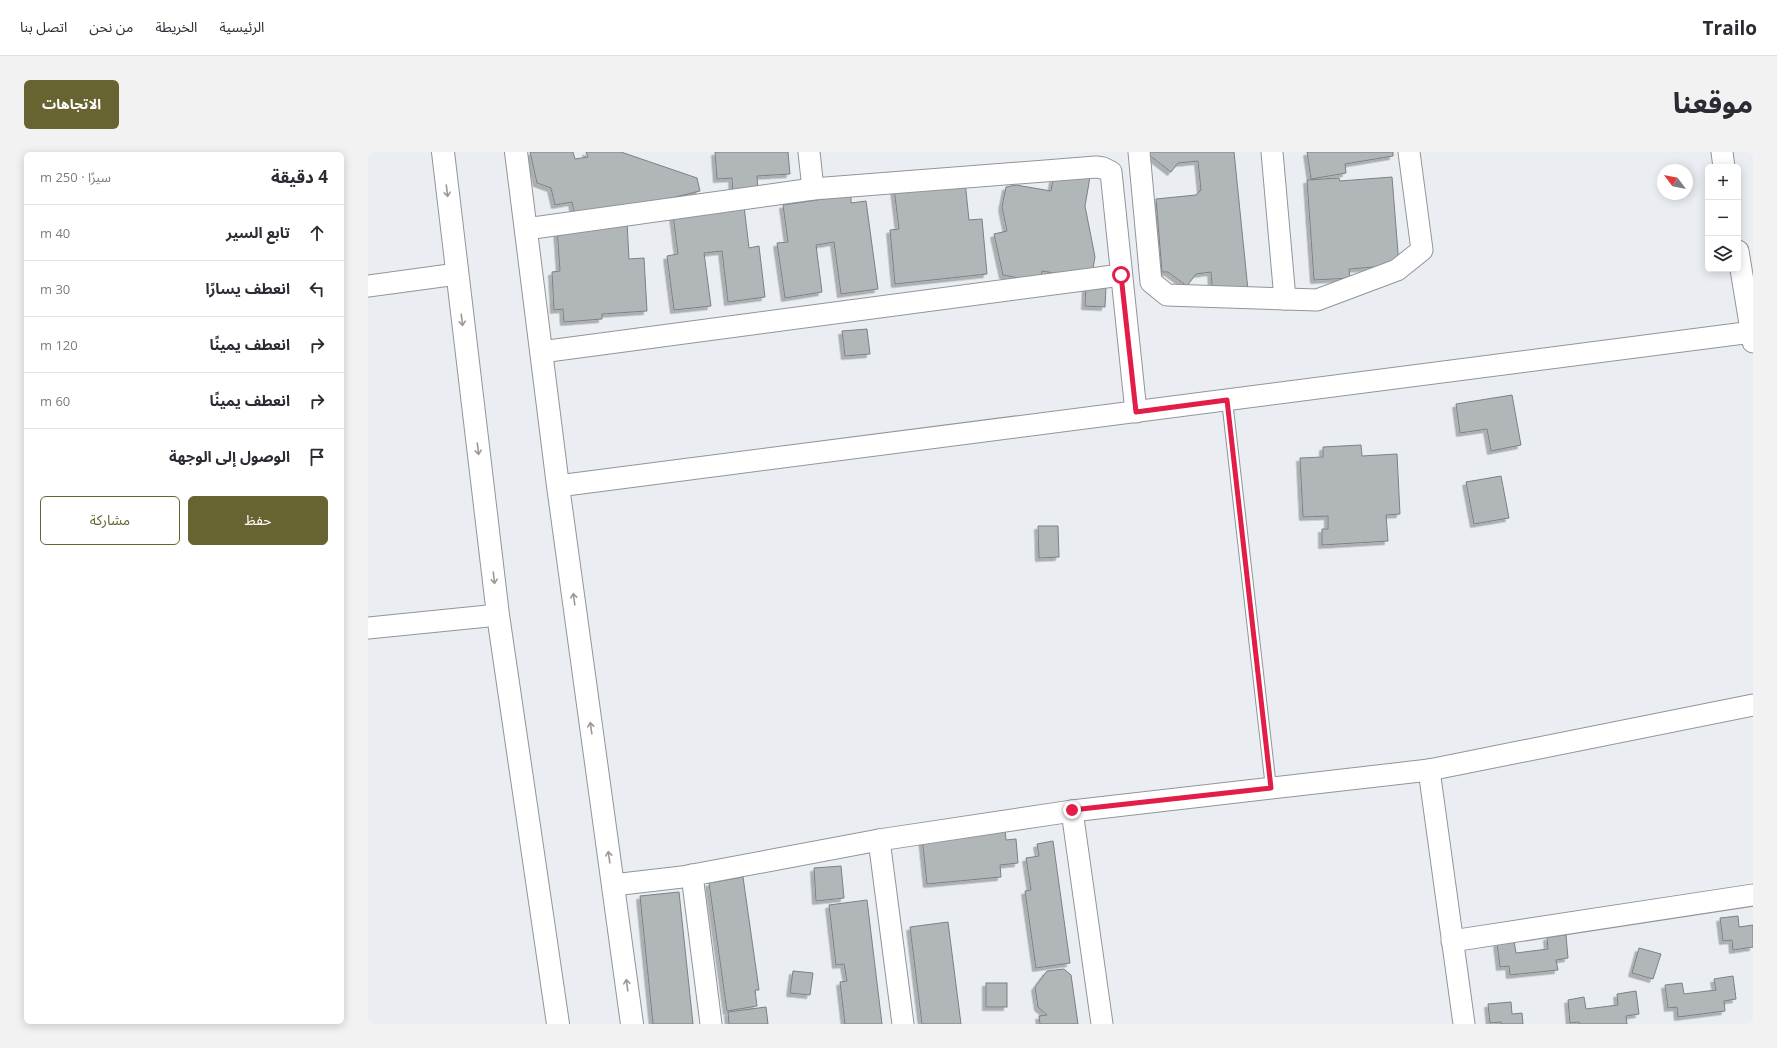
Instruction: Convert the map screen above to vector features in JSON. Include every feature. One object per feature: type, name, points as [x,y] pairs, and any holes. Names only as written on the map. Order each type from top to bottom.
[{"type":"street","points":[[443,152],[498,615],[558,1024]]},
{"type":"street","points":[[516,152],[558,486],[632,1024]]},
{"type":"street","points":[[809,152],[813,189]]},
{"type":"street","points":[[1139,152],[1150,282],[1167,295],[1317,300],[1397,270],[1422,250],[1409,152]]},
{"type":"street","points":[[1272,152],[1285,299]]},
{"type":"street","points":[[1722,152],[1724,164]]},
{"type":"street","points":[[526,229],[813,189],[1096,167],[1103,168],[1111,172],[1136,412]]},
{"type":"street","points":[[558,486],[1227,400],[1752,336],[1741,269]]},
{"type":"street","points":[[368,286],[457,274]]},
{"type":"street","points":[[541,352],[1121,275]]},
{"type":"street","points":[[368,628],[498,615]]},
{"type":"street","points":[[613,885],[692,875],[879,840],[1072,810],[1429,770],[1753,706]]},
{"type":"street","points":[[1429,770],[1464,1024]]},
{"type":"street","points":[[1072,810],[1102,1024]]},
{"type":"street","points":[[879,840],[903,1024]]},
{"type":"street","points":[[692,875],[711,1024]]},
{"type":"street","points":[[1452,941],[1753,894]]},
{"type":"lane","points":[[1227,400],[1271,788]]},
{"type":"building","points":[[530,152],[573,152],[575,159],[588,157],[586,152],[621,152],[697,178],[700,191],[576,221],[572,202],[555,205],[551,188],[537,183]]},
{"type":"building","points":[[715,152],[788,152],[790,174],[757,176],[758,193],[733,194],[732,178],[717,179]]},
{"type":"building","points":[[1149,152],[1234,152],[1248,290],[1213,295],[1211,272],[1196,274],[1187,286],[1168,272],[1162,272],[1156,199],[1196,195],[1201,190],[1198,161],[1178,163],[1171,172],[1149,155]]},
{"type":"building","points":[[1307,152],[1393,152],[1393,156],[1345,164],[1346,173],[1311,179]]},
{"type":"building","points":[[1090,177],[1085,206],[1095,257],[1092,274],[1077,277],[1042,271],[1040,282],[1003,275],[994,234],[1007,231],[1002,207],[1006,187],[1016,185],[1051,191],[1053,179]]},
{"type":"building","points":[[1392,177],[1399,265],[1349,269],[1350,278],[1314,280],[1307,180],[1339,178],[1340,181]]},
{"type":"building","points":[[965,181],[969,220],[982,219],[987,274],[895,284],[890,230],[899,229],[894,188]]},
{"type":"building","points":[[851,195],[851,203],[866,201],[878,289],[841,294],[834,242],[816,245],[822,292],[785,298],[777,243],[788,242],[783,205]]},
{"type":"building","points":[[744,206],[749,248],[759,246],[765,297],[728,302],[722,251],[704,253],[711,306],[674,310],[667,256],[678,254],[673,215]]},
{"type":"building","points":[[627,222],[629,259],[644,258],[647,311],[602,314],[602,319],[564,322],[563,309],[554,310],[552,272],[560,271],[557,227]]},
{"type":"building","points":[[1086,285],[1106,286],[1105,307],[1085,306]]},
{"type":"building","points":[[867,329],[870,354],[845,356],[842,331]]},
{"type":"building","points":[[1512,395],[1521,445],[1491,451],[1487,429],[1460,433],[1456,404]]},
{"type":"building","points":[[1361,445],[1362,456],[1397,454],[1400,514],[1386,515],[1388,541],[1322,545],[1322,529],[1328,529],[1328,516],[1303,517],[1300,458],[1323,457],[1323,447]]},
{"type":"building","points":[[1501,476],[1509,518],[1474,524],[1466,482]]},
{"type":"building","points":[[1038,526],[1058,526],[1059,557],[1039,558]]},
{"type":"building","points":[[1005,829],[1006,840],[1016,839],[1018,863],[1000,865],[1001,877],[927,884],[922,837]]},
{"type":"building","points":[[1053,841],[1070,963],[1036,968],[1025,891],[1031,890],[1026,858],[1039,856],[1037,844]]},
{"type":"building","points":[[841,866],[844,898],[816,901],[814,868]]},
{"type":"building","points":[[743,877],[759,990],[755,990],[757,1006],[727,1011],[709,883]]},
{"type":"building","points":[[679,892],[693,1024],[653,1024],[640,896]]},
{"type":"building","points":[[867,900],[882,1024],[845,1024],[840,982],[847,981],[844,964],[836,965],[829,905]]},
{"type":"building","points":[[1738,916],[1739,927],[1753,925],[1753,947],[1733,950],[1732,940],[1723,941],[1720,918]]},
{"type":"building","points":[[948,922],[961,1024],[922,1024],[910,927]]},
{"type":"building","points":[[1566,935],[1568,958],[1556,960],[1558,970],[1510,975],[1509,966],[1500,967],[1497,943],[1514,941],[1516,953],[1548,949],[1547,937]]},
{"type":"building","points":[[1639,948],[1661,954],[1653,979],[1632,973]]},
{"type":"building","points":[[1064,969],[1071,975],[1078,1024],[1040,1024],[1039,1016],[1047,1015],[1038,1007],[1035,987],[1047,971]]},
{"type":"building","points":[[793,971],[813,973],[810,995],[790,993]]},
{"type":"building","points":[[1733,976],[1736,999],[1724,1001],[1725,1011],[1678,1017],[1677,1007],[1668,1008],[1665,985],[1682,983],[1684,994],[1716,990],[1714,979]]},
{"type":"building","points":[[986,983],[1007,983],[1007,1007],[986,1007]]},
{"type":"building","points":[[1636,991],[1639,1014],[1626,1016],[1627,1024],[1570,1023],[1568,1000],[1584,997],[1586,1009],[1618,1005],[1617,994]]},
{"type":"building","points":[[1511,1002],[1512,1014],[1522,1013],[1523,1024],[1501,1024],[1501,1022],[1490,1023],[1488,1004]]},
{"type":"building","points":[[766,1007],[768,1024],[729,1024],[728,1012]]},
{"type":"route","points":[[1072,810],[1271,788],[1227,400],[1136,412],[1121,275]]}]
